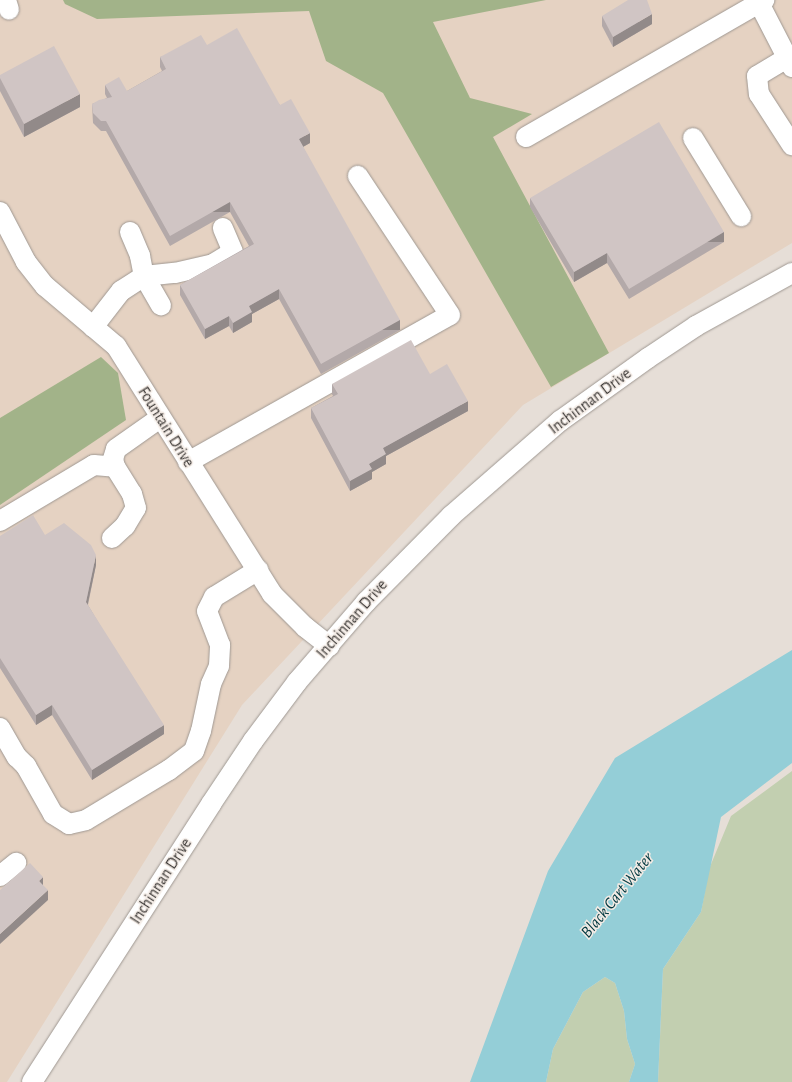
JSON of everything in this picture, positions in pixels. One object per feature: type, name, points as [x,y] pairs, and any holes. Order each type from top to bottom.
[{"type":"street","points":[[526,137],[761,1],[790,63],[757,76],[759,94],[792,145]]},
{"type":"street","points":[[693,138],[741,216]]},
{"type":"street","points":[[188,462],[450,315],[358,176]]},
{"type":"street","name":"Fountain Drive","points":[[0,212],[26,262],[45,286],[116,346],[272,594],[305,627],[329,646]]},
{"type":"street","points":[[93,326],[121,291],[144,276],[175,273],[213,264],[233,252],[223,228]]},
{"type":"street","points":[[130,232],[140,256],[144,276],[161,306]]},
{"type":"street","name":"Inchinnan Drive","points":[[32,1082],[249,747],[297,682],[366,602],[446,521],[509,464],[560,421],[648,358],[696,326],[792,273]]},
{"type":"street","points":[[112,538],[125,526],[136,508],[132,494],[115,467],[113,459],[116,449],[160,418]]},
{"type":"street","points":[[0,521],[94,465],[115,467]]},
{"type":"street","points":[[0,728],[17,757],[26,766],[53,814],[69,824],[86,820],[169,770],[194,751],[201,731],[211,684],[219,666],[220,645],[207,612],[214,597],[258,570]]},
{"type":"street","points":[[0,876],[16,863]]},
{"type":"shaded area","points":[[0,0],[792,0],[792,243],[523,405],[242,705],[7,1082],[0,1082]]},
{"type":"green space","points":[[63,0],[546,0],[433,22],[470,98],[532,114],[493,137],[609,353],[551,387],[383,93],[326,61],[309,11],[97,19],[65,4]]},
{"type":"green space","points":[[101,357],[118,373],[126,420],[0,505],[0,418]]},
{"type":"green space","points":[[792,771],[792,1082],[658,1082],[663,969],[701,912],[709,869],[731,816]]},
{"type":"green space","points":[[605,977],[615,983],[624,1011],[627,1039],[635,1064],[629,1082],[546,1082],[553,1049],[583,992]]},
{"type":"water","name":"Black Cart Water","points":[[792,650],[792,763],[721,817],[701,912],[663,969],[658,1082],[629,1082],[635,1064],[627,1039],[624,1011],[615,983],[605,977],[583,992],[553,1049],[546,1082],[470,1082],[548,871],[615,758]]},
{"type":"building","points":[[628,0],[647,0],[652,14],[613,37],[602,16]]},
{"type":"building","points":[[237,28],[280,105],[291,99],[310,133],[299,139],[400,320],[321,364],[279,289],[249,306],[252,312],[233,323],[229,316],[205,329],[180,285],[254,244],[230,202],[170,236],[106,121],[101,121],[93,113],[92,104],[99,100],[112,97],[105,85],[119,77],[127,91],[166,69],[160,57],[201,35],[207,45]]},
{"type":"building","points":[[54,46],[80,94],[24,124],[0,78],[0,75]]},
{"type":"building","points":[[659,122],[724,232],[629,289],[607,253],[574,272],[530,198]]},
{"type":"building","points":[[411,340],[430,374],[447,364],[468,401],[383,448],[386,454],[369,464],[372,469],[350,481],[311,408],[338,394],[332,384]]},
{"type":"building","points":[[33,515],[45,535],[64,523],[91,545],[96,555],[86,602],[164,725],[92,770],[52,705],[36,715],[0,658],[0,536]]},
{"type":"building","points":[[30,863],[43,877],[39,881],[48,890],[0,934],[0,890]]}]
